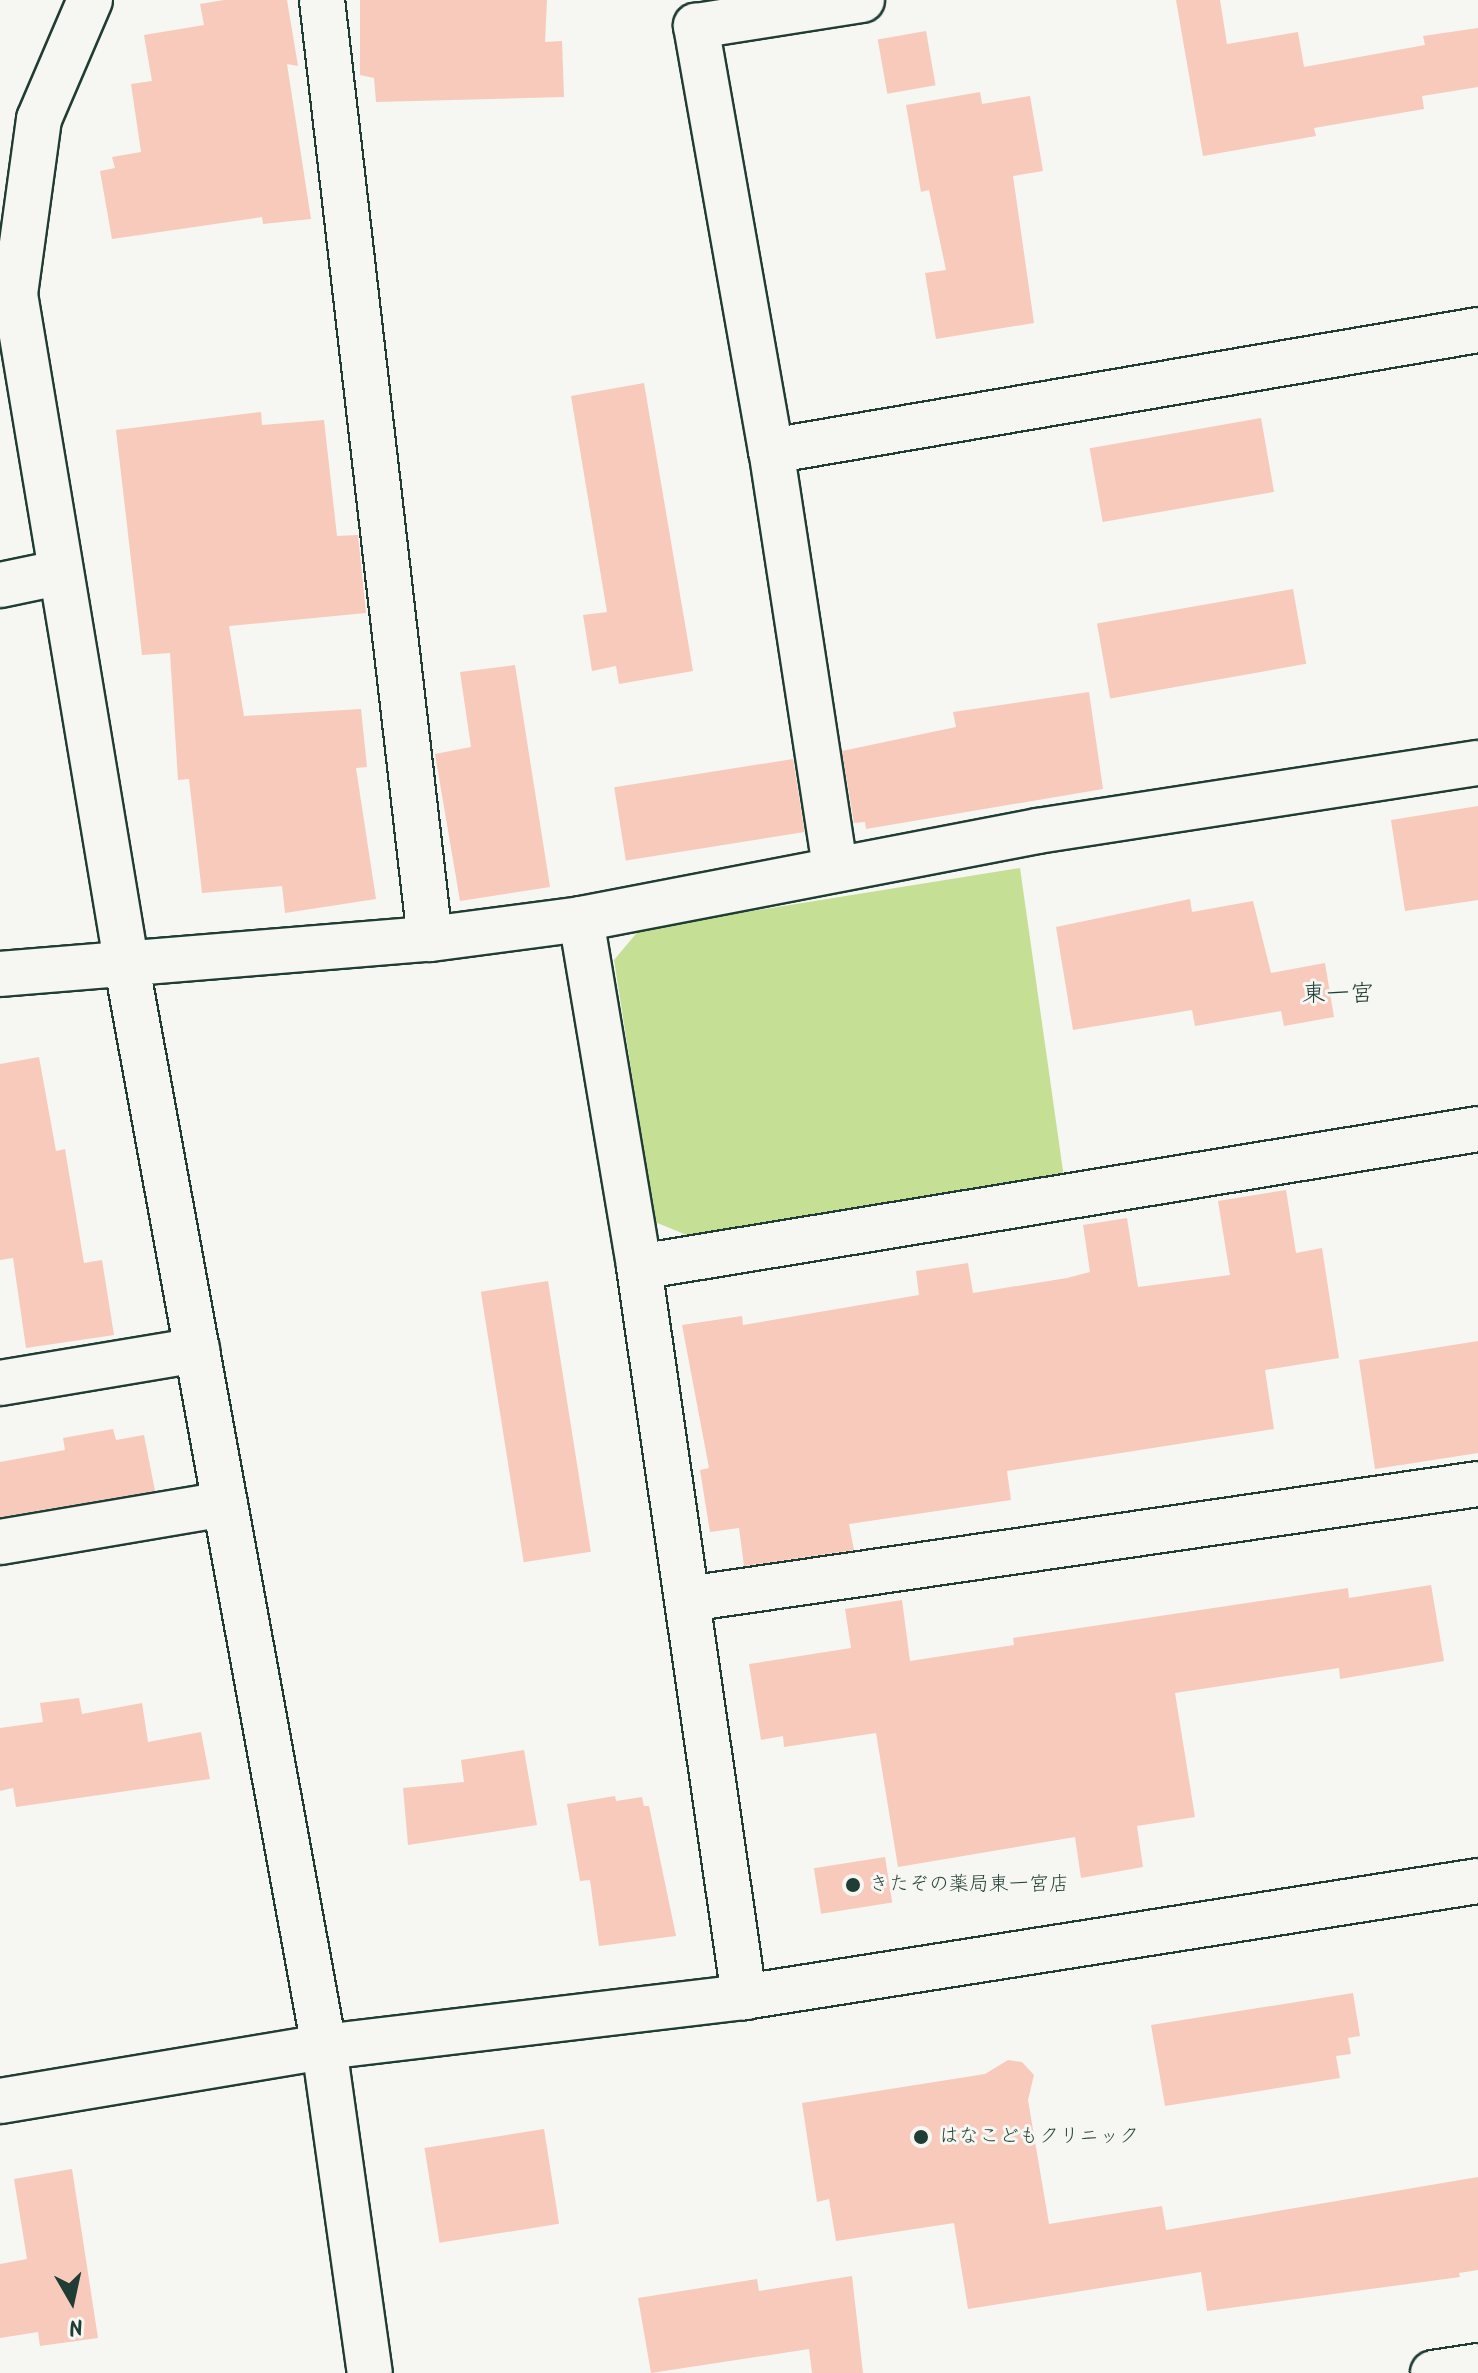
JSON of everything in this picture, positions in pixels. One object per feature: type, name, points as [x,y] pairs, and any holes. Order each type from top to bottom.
[{"type":"street","points":[[90,0],[39,119],[15,294],[58,573],[127,967],[324,2047],[370,2373]]},
{"type":"street","points":[[322,0],[430,939]]},
{"type":"street","points":[[835,867],[771,451],[693,13],[862,0]]},
{"type":"street","points":[[771,451],[1478,330]]},
{"type":"street","points":[[0,585],[58,573]]},
{"type":"street","points":[[0,974],[127,967],[430,939],[581,919],[835,867],[1478,763]]},
{"type":"street","points":[[581,919],[639,1267],[744,1997]]},
{"type":"street","points":[[639,1267],[1478,1129]]},
{"type":"street","points":[[0,1382],[197,1350]]},
{"type":"street","points":[[688,1599],[1478,1484]]},
{"type":"street","points":[[0,1542],[225,1504]]},
{"type":"street","points":[[0,2101],[324,2047],[744,1997],[1478,1881]]},
{"type":"street","points":[[1433,2373],[1478,2366]]},
{"type":"green space","points":[[1020,868],[1064,1178],[694,1238],[655,1222],[614,960],[640,929]]},
{"type":"building","points":[[224,0],[287,0],[298,66],[287,64],[311,219],[263,224],[262,217],[112,239],[100,171],[115,168],[112,157],[141,152],[131,84],[152,81],[144,35],[204,25],[200,4]]},
{"type":"building","points":[[360,0],[547,0],[545,42],[562,41],[564,97],[376,102],[374,78],[360,75]]},
{"type":"building","points":[[1176,0],[1220,0],[1227,44],[1298,32],[1304,67],[1425,45],[1423,36],[1478,28],[1478,87],[1422,96],[1424,109],[1314,128],[1316,136],[1203,156]]},
{"type":"building","points":[[926,31],[936,85],[887,94],[878,40]]},
{"type":"building","points":[[980,92],[982,104],[1030,96],[1043,171],[1013,176],[1034,323],[936,339],[925,273],[946,270],[929,190],[921,192],[906,105]]},
{"type":"building","points":[[644,383],[693,671],[619,684],[616,666],[592,671],[583,615],[607,612],[571,396]]},
{"type":"building","points":[[261,412],[262,425],[324,420],[337,536],[358,535],[366,613],[229,626],[244,716],[361,709],[367,767],[356,768],[376,899],[285,913],[282,886],[202,893],[189,779],[178,780],[170,653],[142,655],[116,430]]},
{"type":"building","points":[[1261,418],[1274,492],[1103,522],[1090,448]]},
{"type":"building","points":[[1293,589],[1306,664],[1110,698],[1097,624]]},
{"type":"building","points":[[515,665],[550,887],[460,901],[435,754],[471,747],[460,672]]},
{"type":"building","points":[[1089,692],[1103,789],[866,829],[865,822],[854,823],[842,751],[956,727],[953,712]]},
{"type":"building","points":[[793,759],[805,832],[626,860],[614,787]]},
{"type":"building","points":[[1478,806],[1478,900],[1405,911],[1391,820]]},
{"type":"building","points":[[1190,899],[1192,912],[1253,901],[1271,973],[1325,963],[1334,1017],[1284,1026],[1281,1011],[1195,1026],[1192,1010],[1073,1030],[1056,927]]},
{"type":"building","points":[[39,1057],[56,1151],[65,1149],[84,1263],[102,1260],[114,1335],[26,1348],[13,1258],[0,1260],[0,1064]]},
{"type":"building","points":[[1286,1190],[1296,1253],[1322,1248],[1339,1358],[1265,1370],[1274,1429],[1007,1471],[1011,1500],[849,1524],[854,1550],[744,1566],[739,1528],[710,1532],[700,1470],[709,1468],[682,1325],[742,1316],[743,1325],[919,1295],[916,1271],[968,1263],[973,1293],[1067,1278],[1090,1272],[1083,1225],[1127,1218],[1138,1287],[1230,1275],[1218,1201]]},
{"type":"building","points":[[548,1281],[591,1552],[524,1562],[481,1292]]},
{"type":"building","points":[[1478,1341],[1478,1453],[1375,1469],[1359,1360]]},
{"type":"building","points":[[113,1429],[116,1440],[144,1435],[155,1491],[0,1517],[0,1462],[65,1450],[63,1438]]},
{"type":"building","points":[[1431,1585],[1444,1661],[1340,1679],[1339,1668],[1175,1693],[1195,1817],[1137,1826],[1143,1867],[1081,1878],[1075,1837],[898,1867],[876,1733],[784,1747],[783,1736],[761,1740],[749,1664],[851,1648],[845,1609],[902,1600],[910,1661],[1014,1645],[1013,1638],[1348,1588],[1349,1598]]},
{"type":"building","points":[[79,1698],[82,1714],[142,1703],[148,1742],[201,1732],[210,1779],[16,1807],[13,1788],[0,1791],[0,1728],[43,1722],[40,1703]]},
{"type":"building","points":[[524,1750],[537,1825],[408,1845],[403,1788],[464,1782],[461,1760]]},
{"type":"building","points":[[615,1796],[616,1801],[642,1797],[644,1806],[649,1806],[676,1936],[599,1946],[590,1880],[580,1881],[567,1804]]},
{"type":"building","name":"きたぞの薬局東一宮店","points":[[885,1857],[892,1902],[821,1914],[814,1868]]},
{"type":"building","points":[[1353,1993],[1360,2036],[1348,2038],[1351,2054],[1336,2056],[1340,2078],[1165,2106],[1151,2025]]},
{"type":"building","points":[[1008,2060],[1022,2062],[1034,2075],[1028,2100],[1049,2224],[1162,2206],[1166,2230],[1478,2177],[1478,2270],[1459,2273],[1460,2277],[1207,2311],[1201,2272],[968,2309],[954,2223],[836,2241],[829,2199],[817,2202],[802,2103],[985,2074]]},
{"type":"building","points":[[544,2129],[559,2224],[440,2243],[424,2148]]},
{"type":"building","points":[[72,2169],[98,2338],[40,2346],[38,2332],[0,2338],[0,2264],[27,2259],[14,2179]]},
{"type":"building","points":[[852,2276],[863,2373],[812,2373],[809,2349],[651,2373],[638,2298],[757,2279],[759,2291]]},
{"type":"place","name":"きたぞの薬局東一宮店","points":[[853,1885]]},
{"type":"place","name":"はなこどもクリニック","points":[[921,2137]]},
{"type":"district","name":"東一宮","points":[[1338,995]]}]
